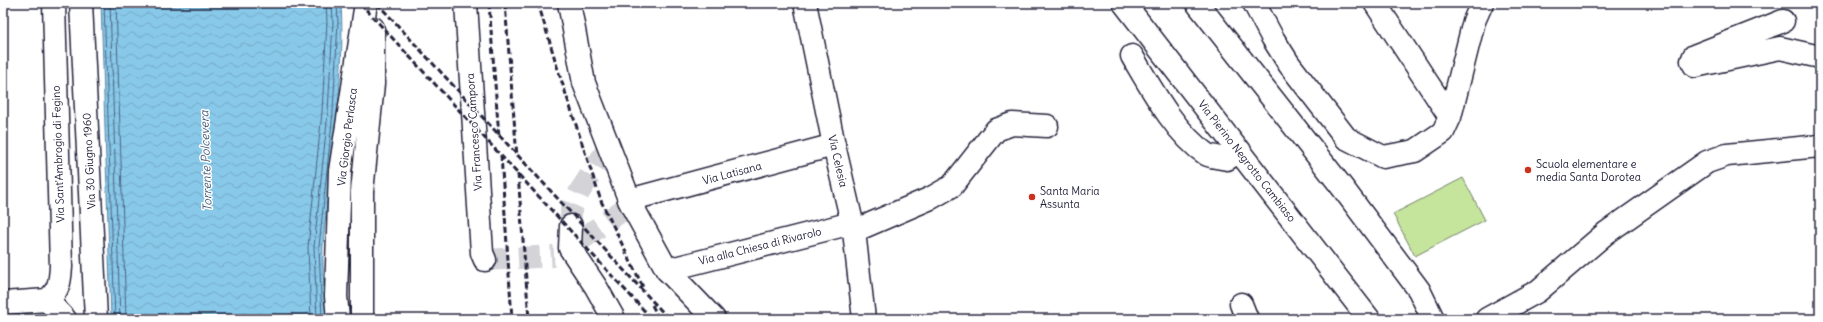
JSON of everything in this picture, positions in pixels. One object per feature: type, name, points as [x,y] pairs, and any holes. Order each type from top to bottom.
[{"type":"main road","name":"Via Sant'Ambrogio di Fegino","points":[[47,300],[54,295],[59,287],[61,267],[54,3]]},
{"type":"main road","name":"Via 30 Giugno 1960","points":[[81,3],[96,319]]},
{"type":"main road","name":"Via Giorgio Perlasca","points":[[338,319],[336,296],[340,171],[366,3]]},
{"type":"main road","points":[[362,319],[362,192],[373,84],[371,3]]},
{"type":"main road","name":"Via Francesco Campora","points":[[466,3],[482,253],[485,260]]},
{"type":"main road","points":[[569,3],[584,83],[629,200],[667,270],[714,319]]},
{"type":"main road","name":"Via Celesia","points":[[805,3],[834,145],[853,227],[864,319]]},
{"type":"main road","name":"Via Pierino Negrotto Cambiaso","points":[[1124,3],[1369,319]]},
{"type":"main road","points":[[1197,3],[1337,181],[1410,278],[1433,319]]},
{"type":"main road","points":[[1254,3],[1272,37],[1289,64],[1346,138],[1383,157],[1415,151],[1443,132],[1450,117],[1474,21],[1482,3]]},
{"type":"main road","points":[[1375,3],[1450,117]]},
{"type":"main road","points":[[1783,21],[1694,56],[1692,61],[1695,66],[1780,48],[1820,57]]},
{"type":"main road","points":[[1132,56],[1151,89],[1185,135],[1207,154],[1227,159],[1240,151]]},
{"type":"main road","name":"Via alla Chiesa di Rivarolo","points":[[667,270],[789,239],[853,227],[931,198],[952,186],[996,130],[1012,124],[1047,126]]},
{"type":"main road","name":"Via Latisana","points":[[629,200],[834,145]]},
{"type":"main road","points":[[1487,319],[1538,291],[1606,233],[1707,162],[1727,155],[1820,146]]},
{"type":"main road","points":[[569,242],[614,319]]},
{"type":"main road","points":[[3,303],[47,300],[65,319]]},
{"type":"green space","points":[[1463,178],[1485,220],[1415,256],[1393,214]]},
{"type":"water","name":"Torrente Polcevera","points":[[101,3],[341,3],[342,33],[339,94],[323,246],[326,319],[111,319]]},
{"type":"tunnel","points":[[571,226],[571,210],[580,191],[608,148]]},
{"type":"tunnel","points":[[581,240],[631,204]]},
{"type":"tunnel","points":[[485,260],[554,256]]},
{"type":"railway","points":[[360,3],[652,319]]},
{"type":"railway","points":[[377,3],[669,319]]},
{"type":"railway","points":[[489,3],[499,137]]},
{"type":"railway","points":[[505,3],[517,157]]},
{"type":"railway","points":[[538,3],[559,73],[601,201],[643,287]]},
{"type":"railway","points":[[501,155],[512,319]]},
{"type":"railway","points":[[518,174],[529,319]]},
{"type":"railway","points":[[652,305],[659,319]]},
{"type":"place","name":"Scuola elementare e media Santa Dorotea","points":[[1528,170]]},
{"type":"place","name":"Santa Maria Assunta","points":[[1032,197]]}]
